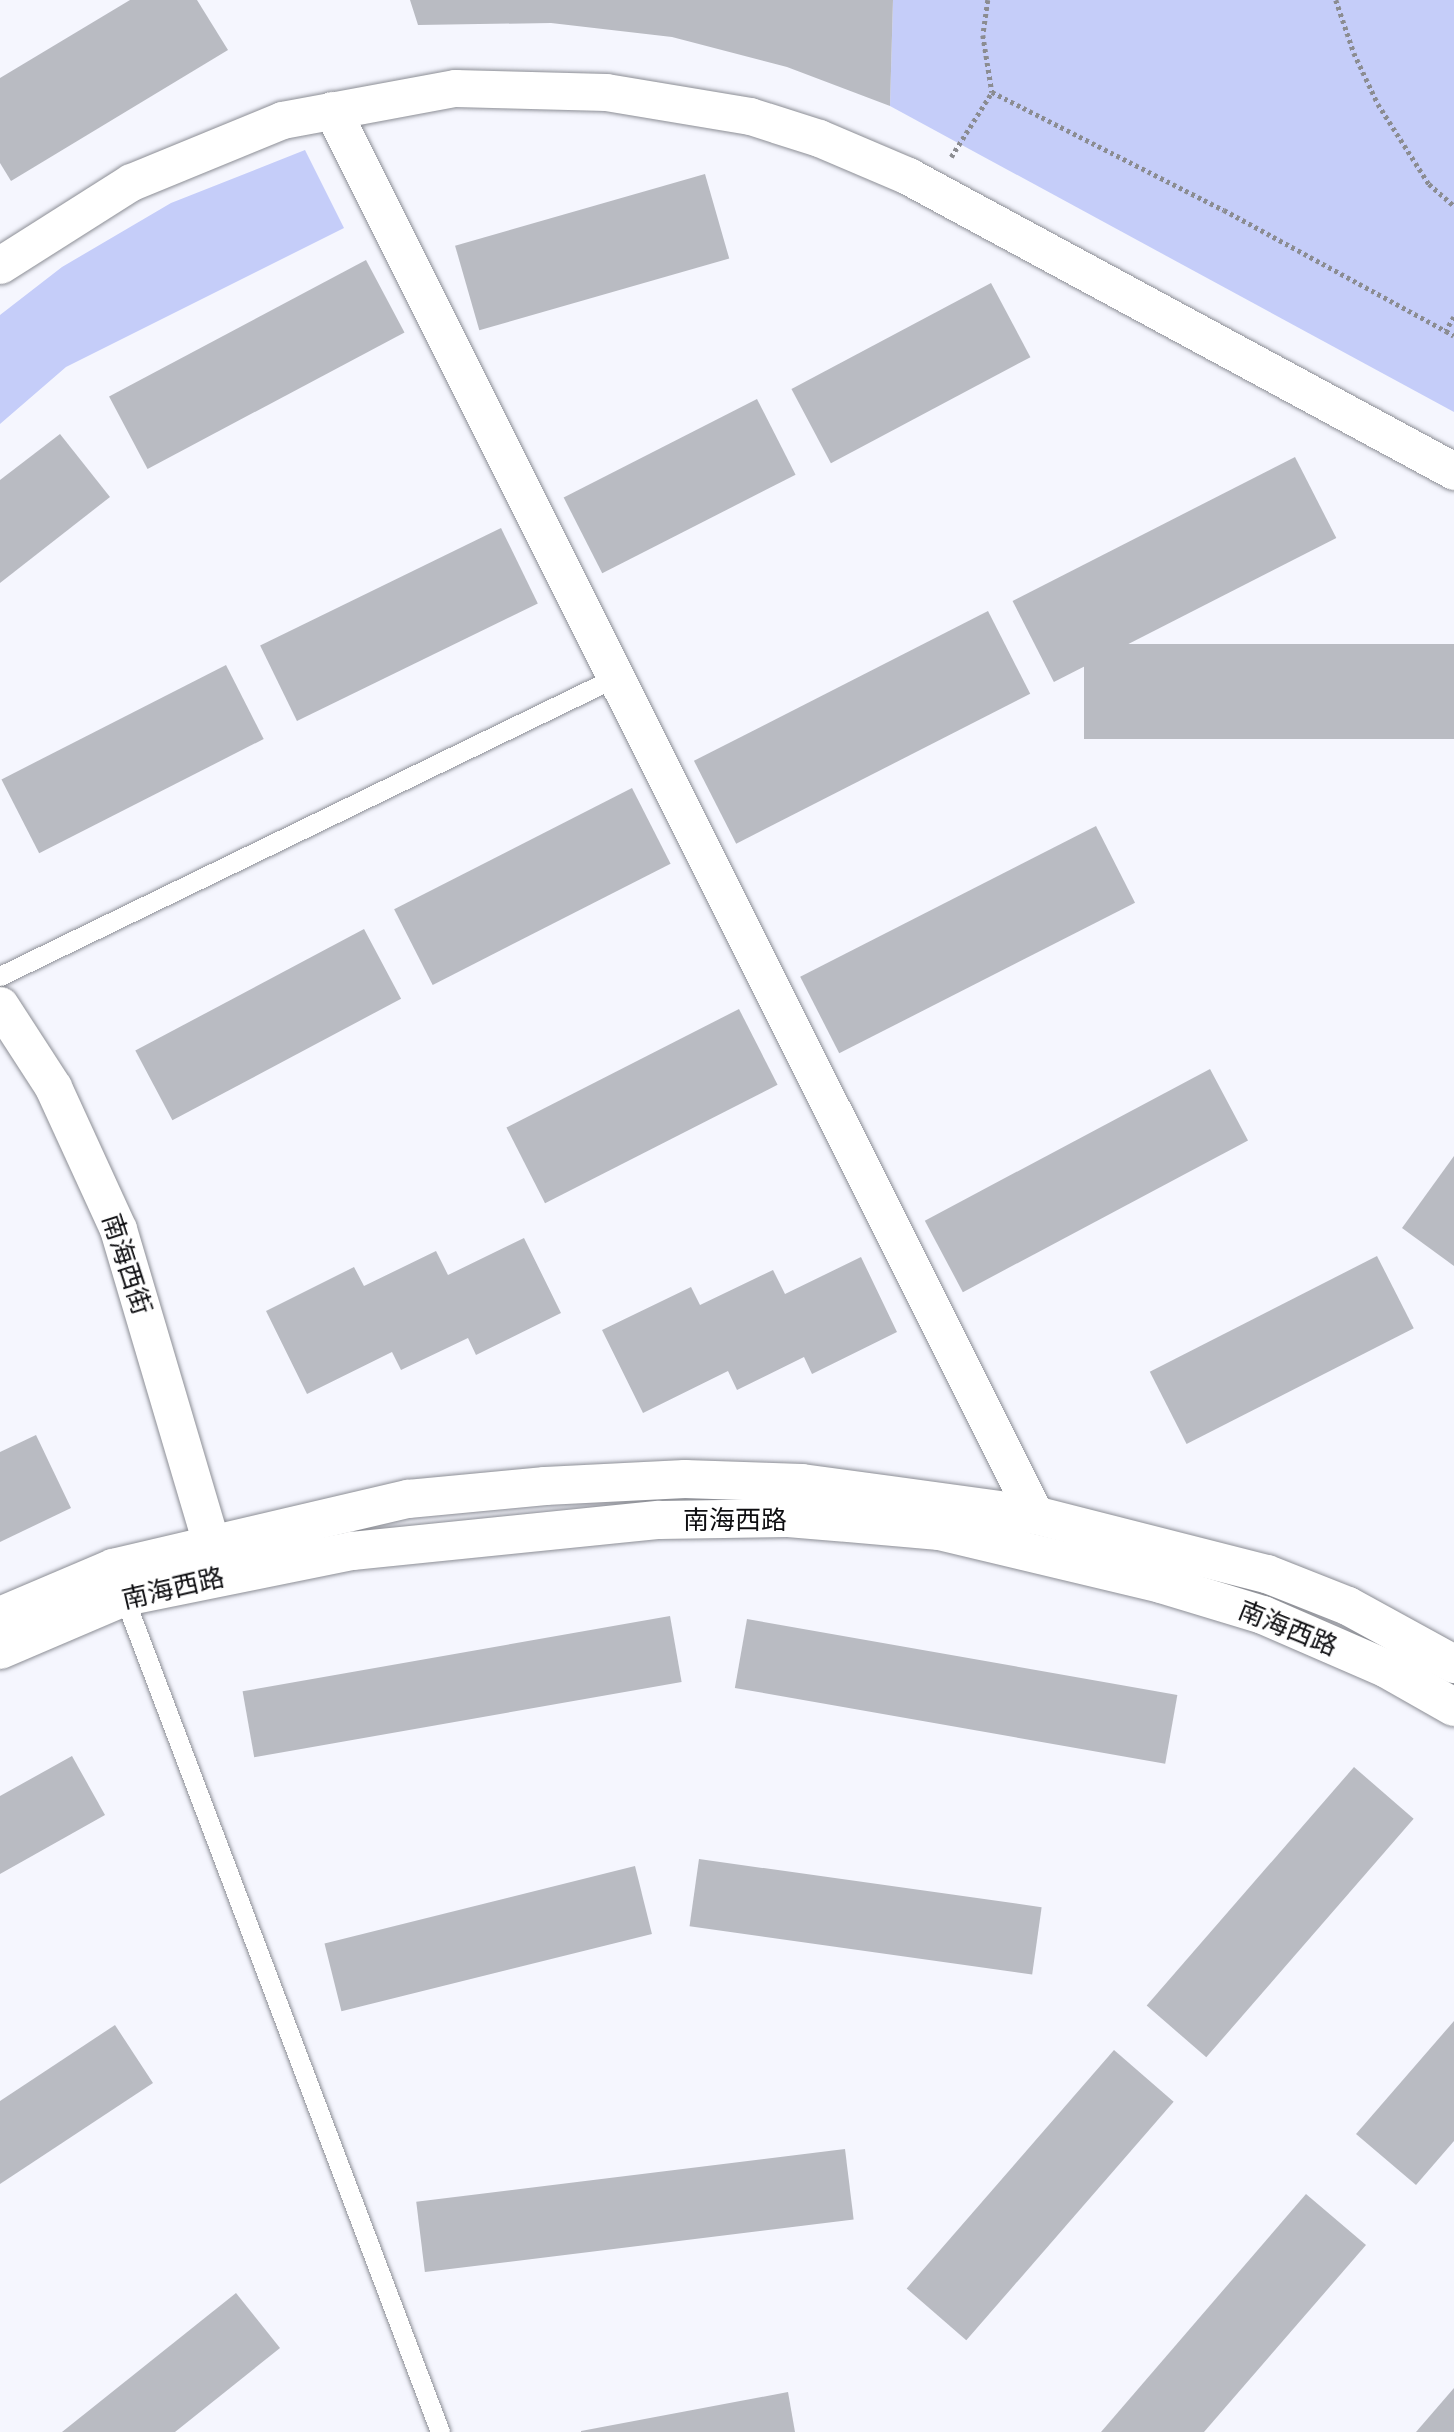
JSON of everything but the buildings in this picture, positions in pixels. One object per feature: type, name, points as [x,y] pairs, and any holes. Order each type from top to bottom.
[{"type":"street","points":[[0,265],[131,182],[282,120],[455,88],[606,92],[750,116],[819,138],[931,189],[1454,471]]},
{"type":"street","points":[[332,110],[1035,1515]]},
{"type":"street","name":"南海西街","points":[[0,1005],[53,1087],[118,1229],[211,1542]]},
{"type":"street","name":"南海西路","points":[[0,1650],[118,1583],[211,1542],[408,1499],[545,1486],[685,1479],[802,1483],[1035,1515],[1267,1574],[1348,1606],[1454,1664]]},
{"type":"street","name":"南海西路","points":[[0,1616],[118,1583],[471,1536],[659,1520],[788,1518],[940,1531],[1161,1584],[1263,1615],[1387,1669],[1454,1707]]},
{"type":"lane","points":[[0,976],[616,677]]},
{"type":"lane","points":[[118,1583],[440,2432]]},
{"type":"path","points":[[931,189],[992,92],[983,35],[988,0]]},
{"type":"path","points":[[1336,0],[1354,53],[1378,104],[1429,184],[1454,206]]},
{"type":"path","points":[[992,92],[1454,336]]},
{"type":"path","points":[[1446,331],[1454,317]]},
{"type":"shaded area","points":[[893,0],[1454,0],[1454,412],[890,106]]},
{"type":"shaded area","points":[[305,150],[344,228],[66,367],[0,424],[0,315],[62,267],[171,203]]}]
